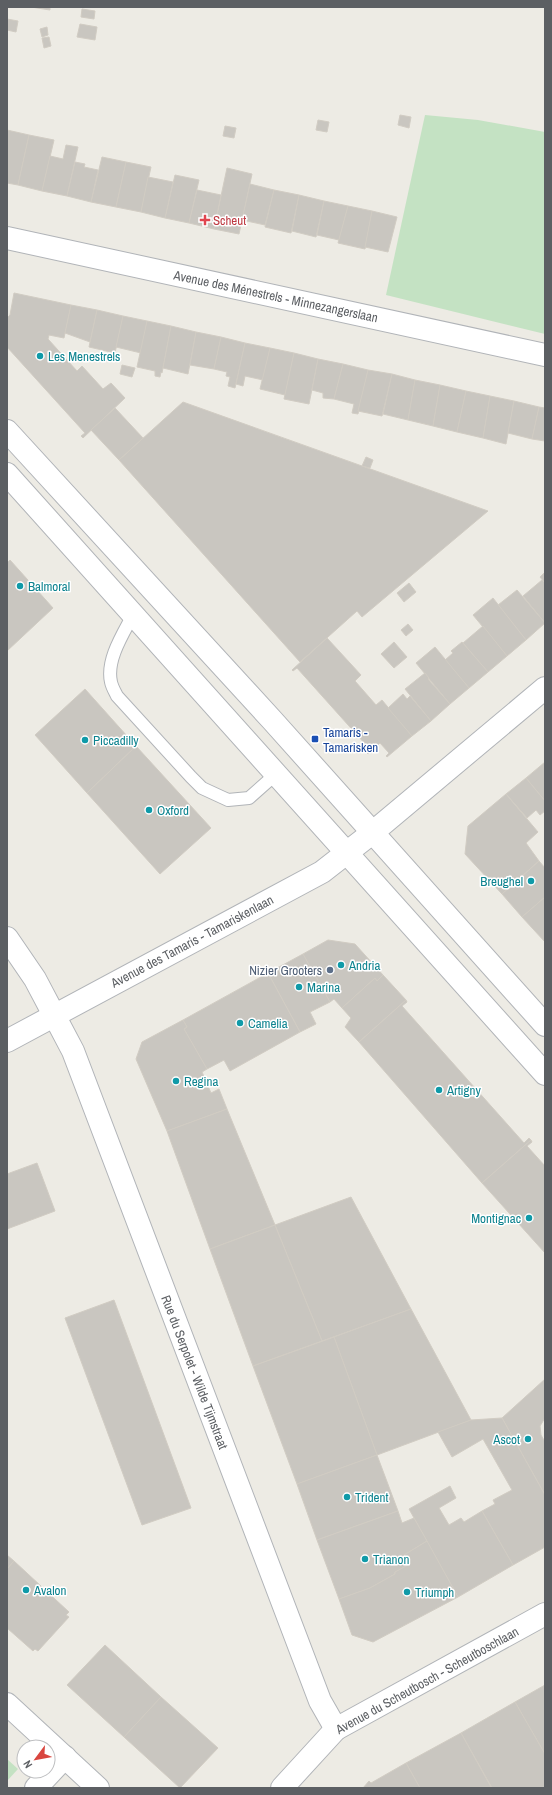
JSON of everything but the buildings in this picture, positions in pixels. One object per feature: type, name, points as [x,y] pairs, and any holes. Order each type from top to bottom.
[{"type":"street","name":"Avenue des Ménestrels - Minnezangerslaan","points":[[7,238],[545,355]]},
{"type":"street","points":[[7,431],[272,720],[545,1025]]},
{"type":"street","points":[[7,474],[545,1074]]},
{"type":"street","name":"Avenue des Tamaris - Tamariskenlaan","points":[[7,1041],[322,872],[372,833],[545,688]]},
{"type":"street","name":"Rue du Serpolet - Wilde Tijmstraat","points":[[7,938],[35,979],[73,1051],[320,1701],[336,1729]]},
{"type":"street","name":"Avenue du Scheutbosch - Scheutboschlaan","points":[[282,1788],[336,1729],[545,1614]]},
{"type":"street","points":[[7,1704],[98,1788]]},
{"type":"street","points":[[36,1788],[65,1757]]},
{"type":"lane","points":[[133,615],[116,648],[111,665],[111,682],[117,696],[191,777],[202,788],[214,795],[228,800],[249,798],[276,774]]},
{"type":"green space","points":[[425,115],[478,120],[545,132],[545,334],[386,295]]},
{"type":"green space","points":[[7,1759],[16,1767],[16,1771],[7,1781]]},
{"type":"place","name":"Scheut","points":[[205,220]]},
{"type":"place","name":"Les Menestrels","points":[[40,356]]},
{"type":"place","name":"Balmoral","points":[[20,586]]},
{"type":"place","name":"Tamaris - Tamarisken","points":[[315,739]]},
{"type":"place","name":"Piccadilly","points":[[85,740]]},
{"type":"place","name":"Oxford","points":[[149,810]]},
{"type":"place","name":"Breughel","points":[[531,881]]},
{"type":"place","name":"Andria","points":[[341,965]]},
{"type":"place","name":"Nizier Grooters","points":[[330,970]]},
{"type":"place","name":"Marina","points":[[299,987]]},
{"type":"place","name":"Camelia","points":[[240,1023]]},
{"type":"place","name":"Regina","points":[[176,1081]]},
{"type":"place","name":"Artigny","points":[[439,1090]]},
{"type":"place","name":"Montignac","points":[[529,1218]]},
{"type":"place","name":"Ascot","points":[[528,1439]]},
{"type":"place","name":"Trident","points":[[347,1497]]},
{"type":"place","name":"Trianon","points":[[365,1559]]},
{"type":"place","name":"Avalon","points":[[26,1590]]},
{"type":"place","name":"Triumph","points":[[407,1592]]}]
